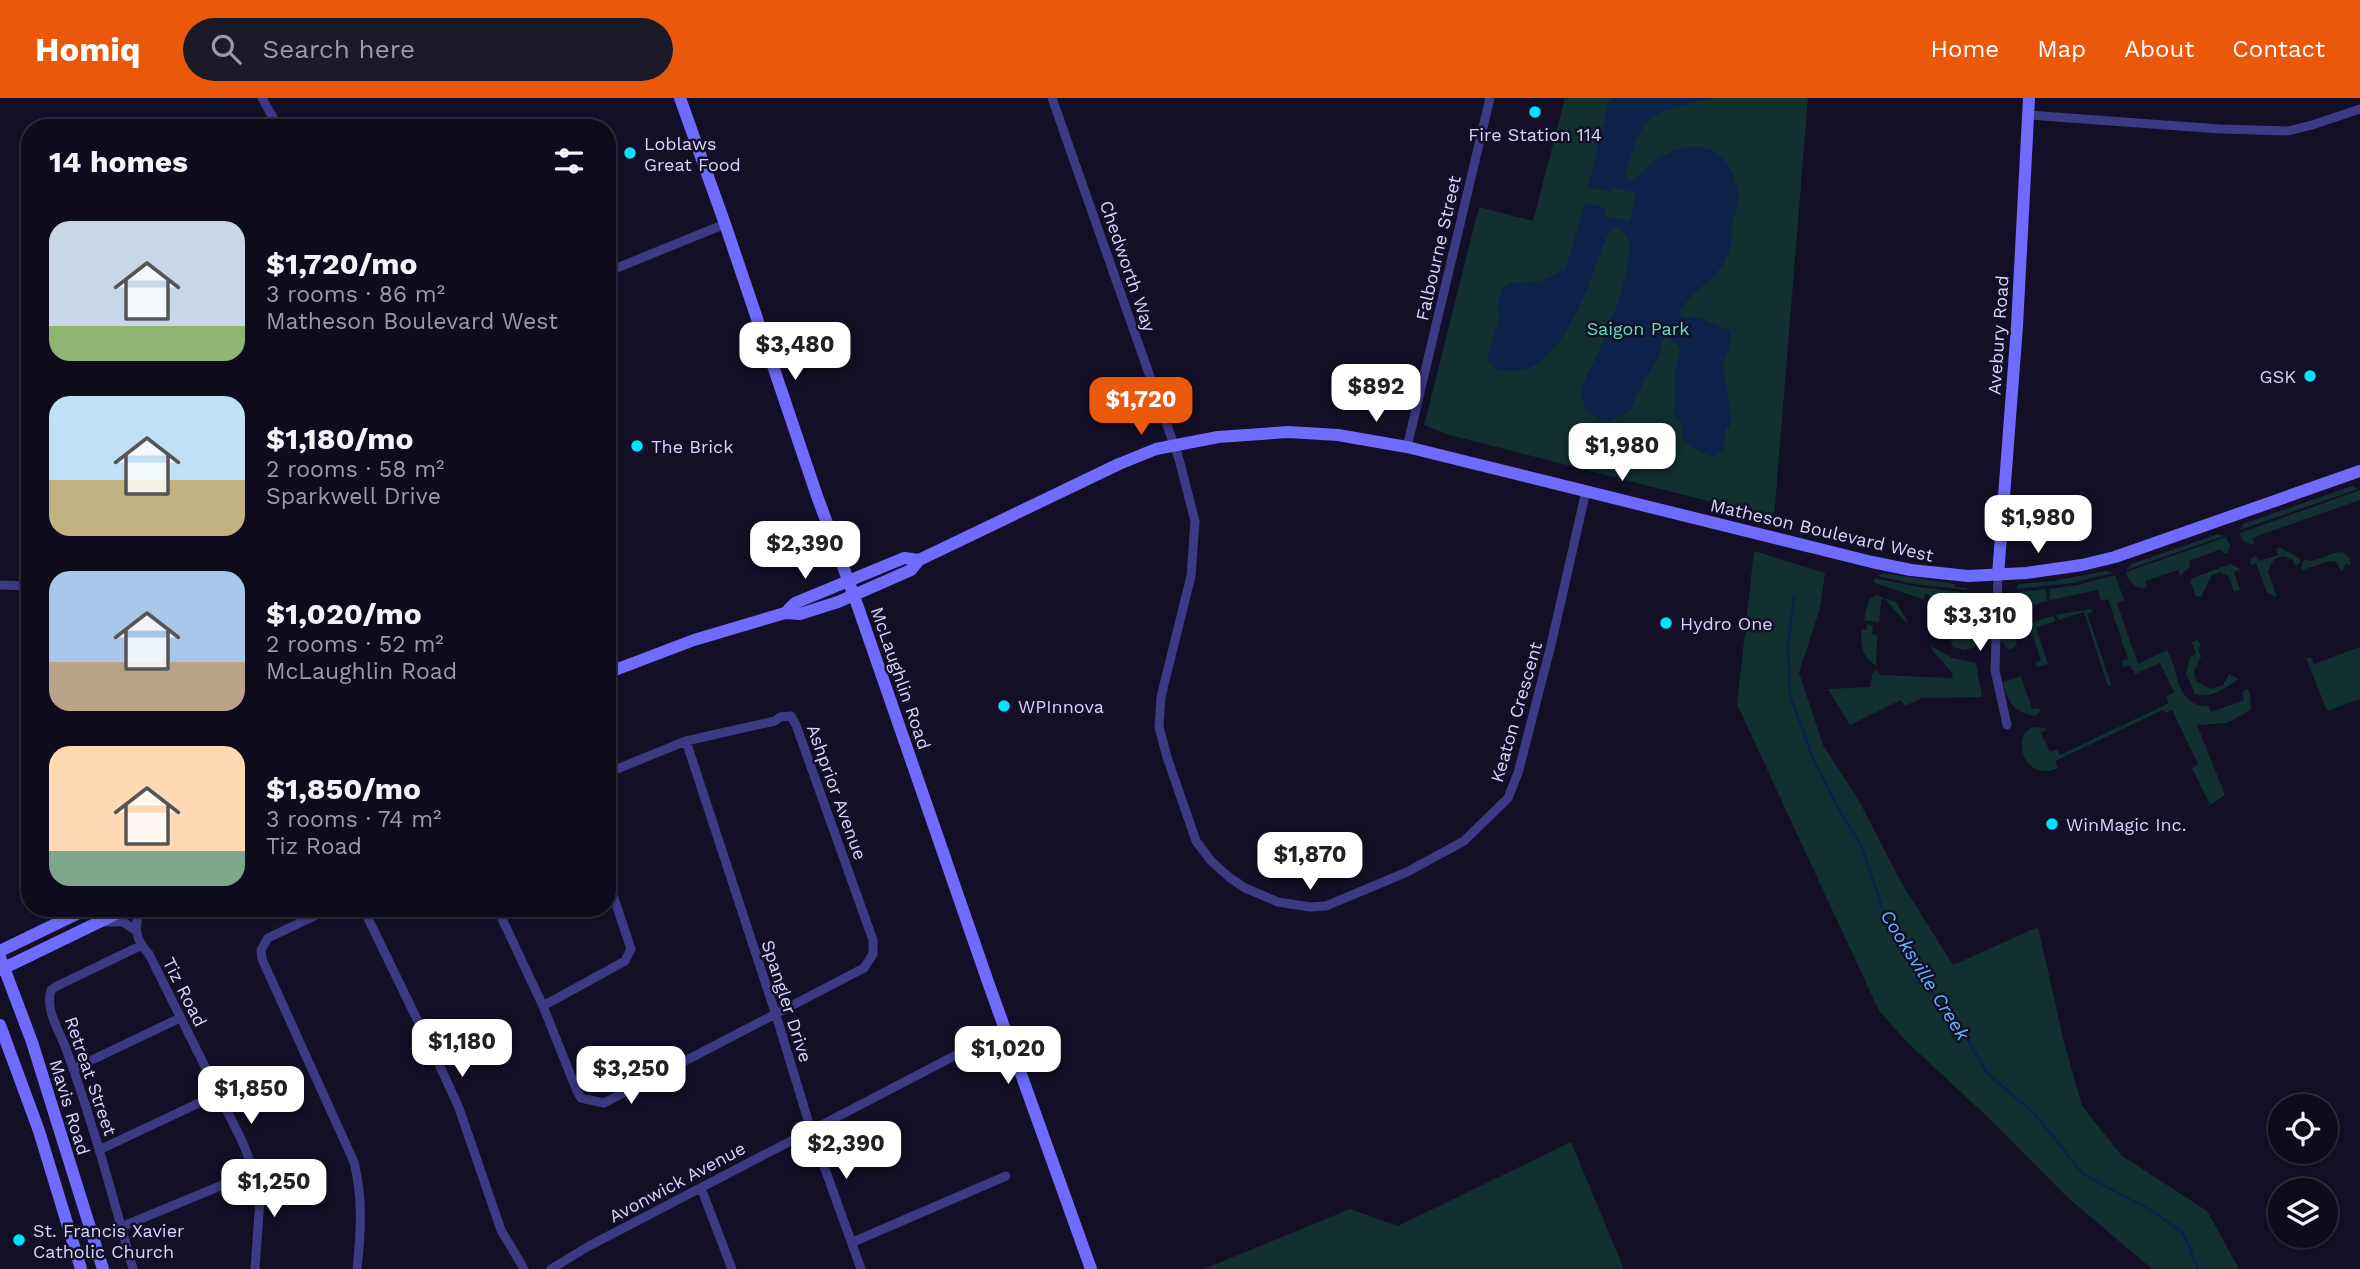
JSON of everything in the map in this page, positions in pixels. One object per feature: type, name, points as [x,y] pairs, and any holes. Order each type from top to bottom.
[{"type":"street","points":[[262,98],[274,119]]},
{"type":"street","name":"McLaughlin Road","points":[[680,98],[807,469],[1091,1269]]},
{"type":"street","name":"Chedworth Way","points":[[1052,98],[1174,444]]},
{"type":"street","name":"Falbourne Street","points":[[1407,447],[1490,98]]},
{"type":"street","name":"Avebury Road","points":[[1998,575],[2017,326],[2029,98]]},
{"type":"street","points":[[2028,116],[2232,130],[2288,131],[2360,109]]},
{"type":"street","points":[[616,268],[725,224]]},
{"type":"street","name":"Matheson Boulevard West","points":[[616,670],[694,640],[785,614],[800,614],[853,596],[911,570],[919,560],[1119,464],[1174,444],[1241,434],[1288,432],[1338,435],[1407,447],[1766,537],[1910,570],[1968,576],[2054,570],[2115,557],[2360,471]]},
{"type":"street","name":"Keaton Crescent","points":[[1174,444],[1195,521],[1191,576],[1161,697],[1161,737],[1196,841],[1211,861],[1245,888],[1278,902],[1310,907],[1326,906],[1340,901],[1407,872],[1464,841],[1508,798],[1518,773],[1551,645],[1586,491]]},
{"type":"street","name":"Matheson Boulevard West","points":[[785,614],[795,603],[904,558],[919,560]]},
{"type":"street","points":[[1998,575],[1995,670],[2007,725]]},
{"type":"street","points":[[0,585],[21,586]]},
{"type":"street","name":"Ashprior Avenue","points":[[616,769],[686,741],[775,721],[786,715],[791,716],[873,940],[873,954],[864,968],[776,1015]]},
{"type":"street","name":"Spangler Drive","points":[[686,741],[811,1130],[861,1269]]},
{"type":"street","points":[[543,1006],[625,961],[631,948],[616,904]]},
{"type":"street","points":[[0,951],[70,917]]},
{"type":"street","points":[[2,965],[111,917]]},
{"type":"street","points":[[101,922],[123,922],[135,930],[138,917]]},
{"type":"street","points":[[312,917],[268,938],[261,950],[262,960],[354,1162],[359,1184],[361,1225],[357,1269]]},
{"type":"street","points":[[367,917],[459,1108],[501,1230],[524,1269]]},
{"type":"street","points":[[501,917],[543,1006],[581,1097],[604,1103],[776,1015]]},
{"type":"street","name":"Tiz Road","points":[[135,930],[140,946],[149,954],[243,1143],[254,1172],[260,1199],[254,1269]]},
{"type":"street","name":"Retreat Street","points":[[132,1269],[99,1150],[49,1005],[51,990],[140,946]]},
{"type":"street","name":"Mavis Road","points":[[2,965],[32,1042],[103,1269]]},
{"type":"street","points":[[73,1069],[180,1018]]},
{"type":"street","name":"Mavis Road","points":[[0,1025],[39,1131],[81,1269]]},
{"type":"street","name":"Avonwick Avenue","points":[[551,1269],[589,1246],[1006,1029]]},
{"type":"street","points":[[99,1150],[218,1094]]},
{"type":"street","points":[[121,1227],[254,1172]]},
{"type":"street","points":[[853,1242],[1006,1176]]},
{"type":"street","points":[[701,1188],[732,1269]]},
{"type":"green space","name":"Saigon Park","points":[[1565,98],[1808,98],[1774,518],[1446,434],[1424,425],[1479,207],[1533,221]]},
{"type":"green space","points":[[2352,486],[2358,489],[2240,530],[2243,524]]},
{"type":"green space","points":[[2360,490],[2360,500],[2252,538],[2254,544],[2244,542],[2241,536],[2240,533]]},
{"type":"green space","points":[[2218,534],[2224,536],[2126,570],[2131,564]]},
{"type":"green space","points":[[2226,537],[2230,546],[2227,553],[2223,553],[2221,549],[2189,561],[2190,567],[2180,576],[2178,570],[2145,581],[2147,587],[2139,588],[2133,585],[2127,576],[2126,572]]},
{"type":"green space","points":[[2281,548],[2300,558],[2300,564],[2295,565],[2292,559],[2283,556],[2274,559],[2268,571],[2277,597],[2267,593],[2256,563],[2251,565],[2251,558],[2256,556],[2259,561],[2278,555],[2276,549]]},
{"type":"green space","points":[[1754,551],[1825,573],[1820,608],[1799,673],[1823,745],[1858,799],[1901,882],[1953,965],[2038,927],[2065,1046],[2082,1106],[2121,1155],[2207,1211],[2239,1269],[2152,1269],[2067,1197],[1994,1123],[1907,1042],[1879,1011],[1737,704]]},
{"type":"green space","points":[[2338,552],[2346,554],[2351,563],[2351,566],[2346,563],[2342,572],[2336,562],[2330,561],[2302,570],[2304,560],[2312,561]]},
{"type":"green space","points":[[2230,564],[2239,568],[2234,572],[2240,590],[2234,591],[2228,576],[2220,572],[2212,575],[2201,597],[2196,596],[2190,581],[2193,578]]},
{"type":"green space","points":[[2106,571],[2113,573],[2072,583],[2017,589],[2020,584]]},
{"type":"green space","points":[[1883,573],[1955,584],[1955,587],[1967,590],[1914,584],[1877,576]]},
{"type":"green space","points":[[2115,575],[2124,600],[2117,603],[2138,664],[2167,650],[2184,695],[2198,705],[2209,706],[2211,712],[2244,700],[2242,693],[2247,688],[2250,693],[2251,710],[2227,723],[2197,725],[2225,795],[2210,805],[2192,768],[2198,764],[2172,710],[2166,713],[2163,710],[2055,761],[2058,768],[2044,771],[2034,768],[2026,760],[2022,740],[2026,732],[2034,727],[2047,729],[2041,733],[2050,752],[2057,749],[2060,755],[2169,703],[2166,697],[2174,692],[2160,663],[2135,674],[2130,665],[2123,667],[2122,661],[2128,659],[2108,599],[2101,601],[2098,590],[2050,600],[2049,589],[2078,585]]},
{"type":"green space","points":[[1874,578],[1976,594],[1975,647],[1965,650],[1953,647],[1950,638],[1957,637],[1954,622],[1939,601],[1926,594],[1923,599],[1877,584]]},
{"type":"green space","points":[[2046,589],[2047,601],[2017,610],[2018,616],[2012,625],[2017,642],[2014,648],[2008,649],[1999,639],[2005,594]]},
{"type":"green space","points":[[1876,595],[1896,602],[1908,622],[1904,621],[1884,598],[1881,600],[1879,622],[1864,620],[1869,600]]},
{"type":"green space","points":[[2091,609],[2093,611],[2087,614],[2111,684],[2108,687],[2084,612],[2059,620],[2055,615]]},
{"type":"green space","points":[[2053,616],[2056,621],[2036,628],[2048,664],[2037,667],[2035,663],[2041,660],[2031,631],[2025,632],[2027,624]]},
{"type":"green space","points":[[1867,624],[1873,626],[1872,634],[1877,635],[1876,666],[1868,659],[1862,646],[1862,629],[1866,630]]},
{"type":"green space","points":[[2197,640],[2201,645],[2198,650],[2201,657],[2194,671],[2196,681],[2211,689],[2223,685],[2229,674],[2239,679],[2212,694],[2195,694],[2186,673],[2190,657],[2196,654],[2192,642]]},
{"type":"green space","points":[[1931,646],[1952,658],[1976,663],[1982,697],[1922,698],[1905,706],[1901,700],[1850,725],[1828,689],[1870,687],[1873,672],[1876,670],[1881,675],[1952,678],[1953,674]]},
{"type":"green space","points":[[2360,647],[2360,699],[2327,711],[2306,658],[2311,657],[2314,664]]},
{"type":"green space","points":[[2021,676],[2032,709],[2039,708],[2040,712],[2035,716],[2017,709],[2006,695],[2003,682]]},
{"type":"green space","points":[[1571,1142],[1624,1269],[1204,1269],[1350,1209],[1398,1226]]},
{"type":"water","points":[[1613,98],[1712,98],[1667,110],[1651,118],[1636,141],[1625,174],[1629,180],[1666,154],[1684,148],[1699,147],[1716,153],[1723,159],[1736,183],[1738,201],[1729,253],[1717,272],[1678,314],[1699,318],[1731,331],[1729,348],[1723,363],[1731,422],[1729,428],[1725,428],[1723,451],[1712,457],[1685,441],[1683,424],[1673,414],[1675,373],[1680,351],[1671,340],[1663,337],[1658,357],[1630,411],[1608,422],[1591,414],[1585,407],[1582,392],[1584,381],[1614,314],[1628,261],[1627,237],[1615,227],[1605,240],[1586,292],[1572,320],[1546,357],[1535,365],[1514,371],[1495,367],[1487,359],[1499,317],[1497,304],[1502,289],[1510,283],[1541,281],[1566,269],[1585,203],[1606,208],[1604,216],[1630,221],[1636,193],[1612,187],[1610,192],[1588,187],[1608,105]]},
{"type":"waterway","name":"Cooksville Creek","points":[[1794,596],[1788,646],[1790,695],[1814,761],[1861,845],[1886,919],[1929,988],[1965,1035],[1987,1073],[2035,1114],[2083,1174],[2154,1212],[2183,1233],[2198,1269]]},
{"type":"place","name":"Fire Station 114","points":[[1535,112]]},
{"type":"place","name":"Loblaws Great Food","points":[[630,153]]},
{"type":"place","name":"GSK","points":[[2310,376]]},
{"type":"place","name":"The Brick","points":[[637,446]]},
{"type":"place","name":"Hydro One","points":[[1666,623]]},
{"type":"place","name":"WPInnova","points":[[1004,706]]},
{"type":"place","name":"WinMagic Inc.","points":[[2052,824]]},
{"type":"place","name":"St. Francis Xavier Catholic Church","points":[[19,1240]]}]
